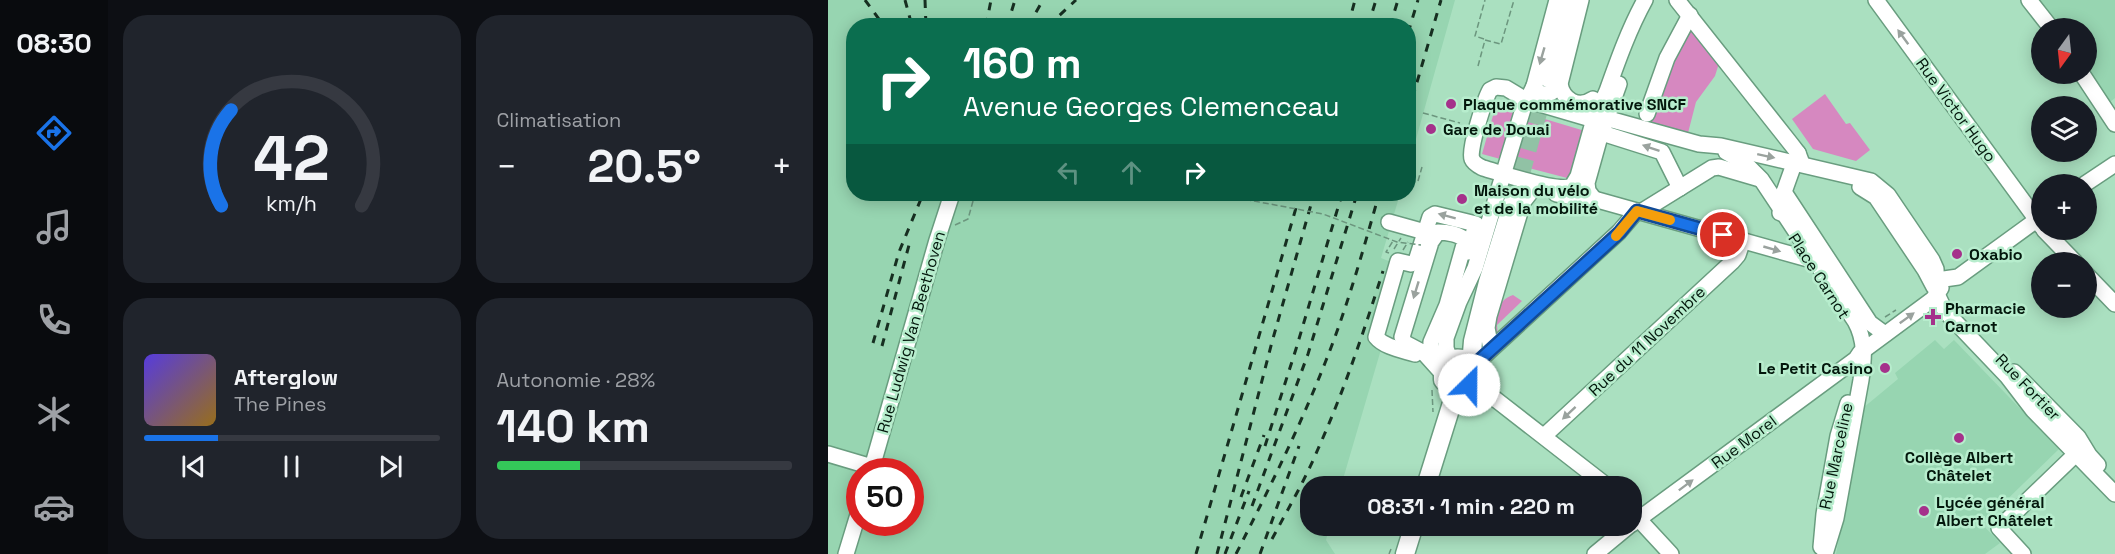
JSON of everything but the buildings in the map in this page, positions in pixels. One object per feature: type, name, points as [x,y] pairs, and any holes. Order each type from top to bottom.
[{"type":"main road","points":[[1540,89],[1570,0]]},
{"type":"main road","points":[[1419,476],[1454,370],[1473,341],[1488,282],[1513,202]]},
{"type":"main road","points":[[1429,476],[1452,403],[1454,370]]},
{"type":"main road","points":[[1395,554],[1401,536]]},
{"type":"main road","points":[[1405,554],[1411,536]]},
{"type":"street","points":[[1540,89],[1557,0]]},
{"type":"street","points":[[1454,370],[1446,348],[1446,338],[1475,268],[1523,109],[1540,89],[1581,0]]},
{"type":"street","points":[[1594,199],[1589,195],[1587,184],[1606,76],[1637,0]]},
{"type":"street","points":[[1560,195],[1571,194],[1581,186],[1605,97],[1625,41],[1645,0]]},
{"type":"street","points":[[1503,176],[1556,188],[1570,188],[1577,179],[1624,52],[1650,0]]},
{"type":"street","points":[[1600,117],[1632,47],[1657,0]]},
{"type":"street","points":[[1677,0],[1796,162],[1812,175],[1866,189],[1873,194],[1925,270],[1937,294]]},
{"type":"street","name":"Rue Victor Hugo","points":[[1876,0],[2031,209]]},
{"type":"street","points":[[2029,0],[2043,18]]},
{"type":"street","points":[[1647,114],[1667,58],[1690,15]]},
{"type":"street","points":[[2089,84],[2115,124]]},
{"type":"street","points":[[1808,259],[1594,199],[1560,195],[1534,188],[1477,165],[1471,156],[1490,90],[1498,87],[1510,90],[1540,89],[1562,92],[1574,102],[1584,104],[1600,117],[1699,144],[1883,179],[1895,191],[1941,258],[1944,265],[1944,279],[1942,288],[1937,294],[1860,354]]},
{"type":"street","points":[[1540,89],[1600,117],[1662,152],[1680,188]]},
{"type":"street","points":[[1710,145],[1736,156],[1761,179],[1784,195],[1862,334]]},
{"type":"street","points":[[1784,195],[1796,162]]},
{"type":"street","points":[[2097,176],[2115,164]]},
{"type":"street","points":[[1454,370],[1491,349],[1620,232],[1639,211],[1716,167],[1761,179],[1784,195]]},
{"type":"street","points":[[1871,176],[1881,204]]},
{"type":"street","points":[[1871,176],[1888,195],[1932,260],[1936,269],[1937,294]]},
{"type":"street","points":[[1491,349],[1487,328],[1489,316],[1523,202],[1534,188]]},
{"type":"street","name":"Place Carnot","points":[[1784,195],[1781,215],[1851,324],[1862,334],[1875,336],[1885,334]]},
{"type":"street","name":"Place Carnot","points":[[1784,195],[1870,323],[1885,334]]},
{"type":"street","name":"Rue Ludwig Van Beethoven","points":[[874,458],[950,201]]},
{"type":"street","points":[[1452,290],[1462,272],[1476,224],[1435,214],[1430,217],[1419,239],[1416,261],[1411,264],[1398,261],[1376,334],[1378,340],[1387,345],[1454,370]]},
{"type":"street","points":[[1389,222],[1419,239]]},
{"type":"street","points":[[1944,279],[1958,277],[2031,230]]},
{"type":"street","points":[[1454,370],[1407,345],[1402,337],[1431,242],[1438,232],[1462,237],[1465,241],[1445,311],[1430,345],[1437,356],[1594,476]]},
{"type":"street","name":"Rue du 11 Novembre","points":[[1544,436],[1732,262],[1738,255],[1743,240]]},
{"type":"street","name":"Rue Victor Hugo","points":[[2056,240],[2066,252]]},
{"type":"street","points":[[2097,285],[2115,304]]},
{"type":"street","name":"Rue Fortier","points":[[1937,294],[2070,429],[2080,450],[2089,455],[2115,482]]},
{"type":"street","name":"Rue Marceline","points":[[1822,554],[1824,514],[1836,447],[1860,354],[1862,334]]},
{"type":"street","name":"Rue Morel","points":[[1642,513],[1860,354]]},
{"type":"street","points":[[2023,554],[1999,528],[2080,450],[2115,494]]},
{"type":"street","points":[[828,454],[846,460]]},
{"type":"street","points":[[1642,528],[1671,554]]},
{"type":"street","points":[[846,554],[851,536]]},
{"type":"street","name":"Rue Morel","points":[[1595,554],[1615,536]]},
{"type":"path","points":[[1485,0],[1475,36],[1501,44],[1514,0]]},
{"type":"path","points":[[1478,66],[1485,40]]},
{"type":"path","points":[[1423,113],[1460,123]]},
{"type":"path","points":[[1418,180],[1422,167]]},
{"type":"path","points":[[968,219],[973,201]]},
{"type":"path","points":[[1254,201],[1323,214],[1397,242],[1419,239]]},
{"type":"path","points":[[1397,242],[1394,249],[1401,238],[1419,239]]},
{"type":"shaded area","points":[[828,0],[1455,0],[1416,139],[1416,18],[846,18],[846,201],[1398,201],[1381,258],[1391,262],[1368,342],[1382,346],[1344,476],[1300,476],[1300,536],[1327,536],[1326,540],[1335,554],[828,554]]},
{"type":"shaded area","points":[[2036,0],[2115,0],[2115,98],[2110,102],[2097,83],[2097,18],[2050,18]]},
{"type":"shaded area","points":[[1691,28],[1720,60],[1715,76],[1696,102],[1688,133],[1649,122],[1679,42]]},
{"type":"shaded area","points":[[1825,94],[1846,124],[1850,123],[1870,150],[1856,161],[1813,149],[1792,119]]},
{"type":"shaded area","points":[[1496,105],[1518,111],[1504,160],[1482,154]]},
{"type":"shaded area","points":[[1528,114],[1585,131],[1571,179],[1514,164]]},
{"type":"shaded area","points":[[1513,295],[1522,301],[1497,325],[1498,336],[1494,335],[1499,306]]},
{"type":"shaded area","name":"Collège Albert Châtelet","points":[[1935,340],[1944,349],[1954,340],[2059,449],[1982,524],[2000,543],[1985,554],[1836,554],[1863,408],[1898,379],[1895,373]]},
{"type":"tunnel","points":[[1513,202],[1545,88]]},
{"type":"railway","points":[[865,0],[878,18]]},
{"type":"railway","points":[[905,0],[910,18]]},
{"type":"railway","points":[[925,0],[926,18]]},
{"type":"railway","points":[[988,18],[991,0]]},
{"type":"railway","points":[[1009,18],[1015,0]]},
{"type":"railway","points":[[1033,18],[1043,0]]},
{"type":"railway","points":[[1057,18],[1076,0]]},
{"type":"railway","points":[[1350,18],[1355,0]]},
{"type":"railway","points":[[1370,18],[1376,0]]},
{"type":"railway","points":[[1392,18],[1398,0]]},
{"type":"railway","points":[[1413,18],[1418,0]]},
{"type":"railway","points":[[1416,86],[1441,0]]},
{"type":"railway","points":[[873,343],[899,252],[920,201]]},
{"type":"railway","points":[[1196,554],[1298,201]]},
{"type":"railway","points":[[1217,554],[1272,342],[1312,201]]},
{"type":"railway","points":[[1265,446],[1340,201]]},
{"type":"railway","points":[[1252,506],[1308,354],[1355,201]]},
{"type":"railway","points":[[1236,554],[1294,436],[1325,363],[1348,300],[1377,201]]},
{"type":"railway","points":[[882,346],[909,245]]},
{"type":"railway","points":[[1272,539],[1308,472],[1327,427],[1353,361],[1383,271]]},
{"type":"railway","points":[[1241,497],[1264,435]]},
{"type":"railway","points":[[1260,554],[1299,446]]},
{"type":"railway","points":[[1225,554],[1249,491]]},
{"type":"slow traffic","points":[[1616,236],[1637,211],[1670,220]]},
{"type":"place","name":"Plaque commémorative SNCF","points":[[1451,104]]},
{"type":"place","name":"Gare de Douai","points":[[1431,129]]},
{"type":"place","name":"Maison du vélo et de la mobilité","points":[[1462,199]]},
{"type":"place","name":"Oxabio","points":[[1957,254]]},
{"type":"place","name":"Pharmacie Carnot","points":[[1933,317]]},
{"type":"place","name":"Le Petit Casino","points":[[1885,368]]},
{"type":"place","name":"Collège Albert Châtelet","points":[[1959,438]]},
{"type":"place","name":"Lycée général Albert Châtelet","points":[[1924,511]]},
{"type":"route","points":[[1469,385],[1474,376],[1472,367],[1620,232],[1637,211],[1723,235]]}]
